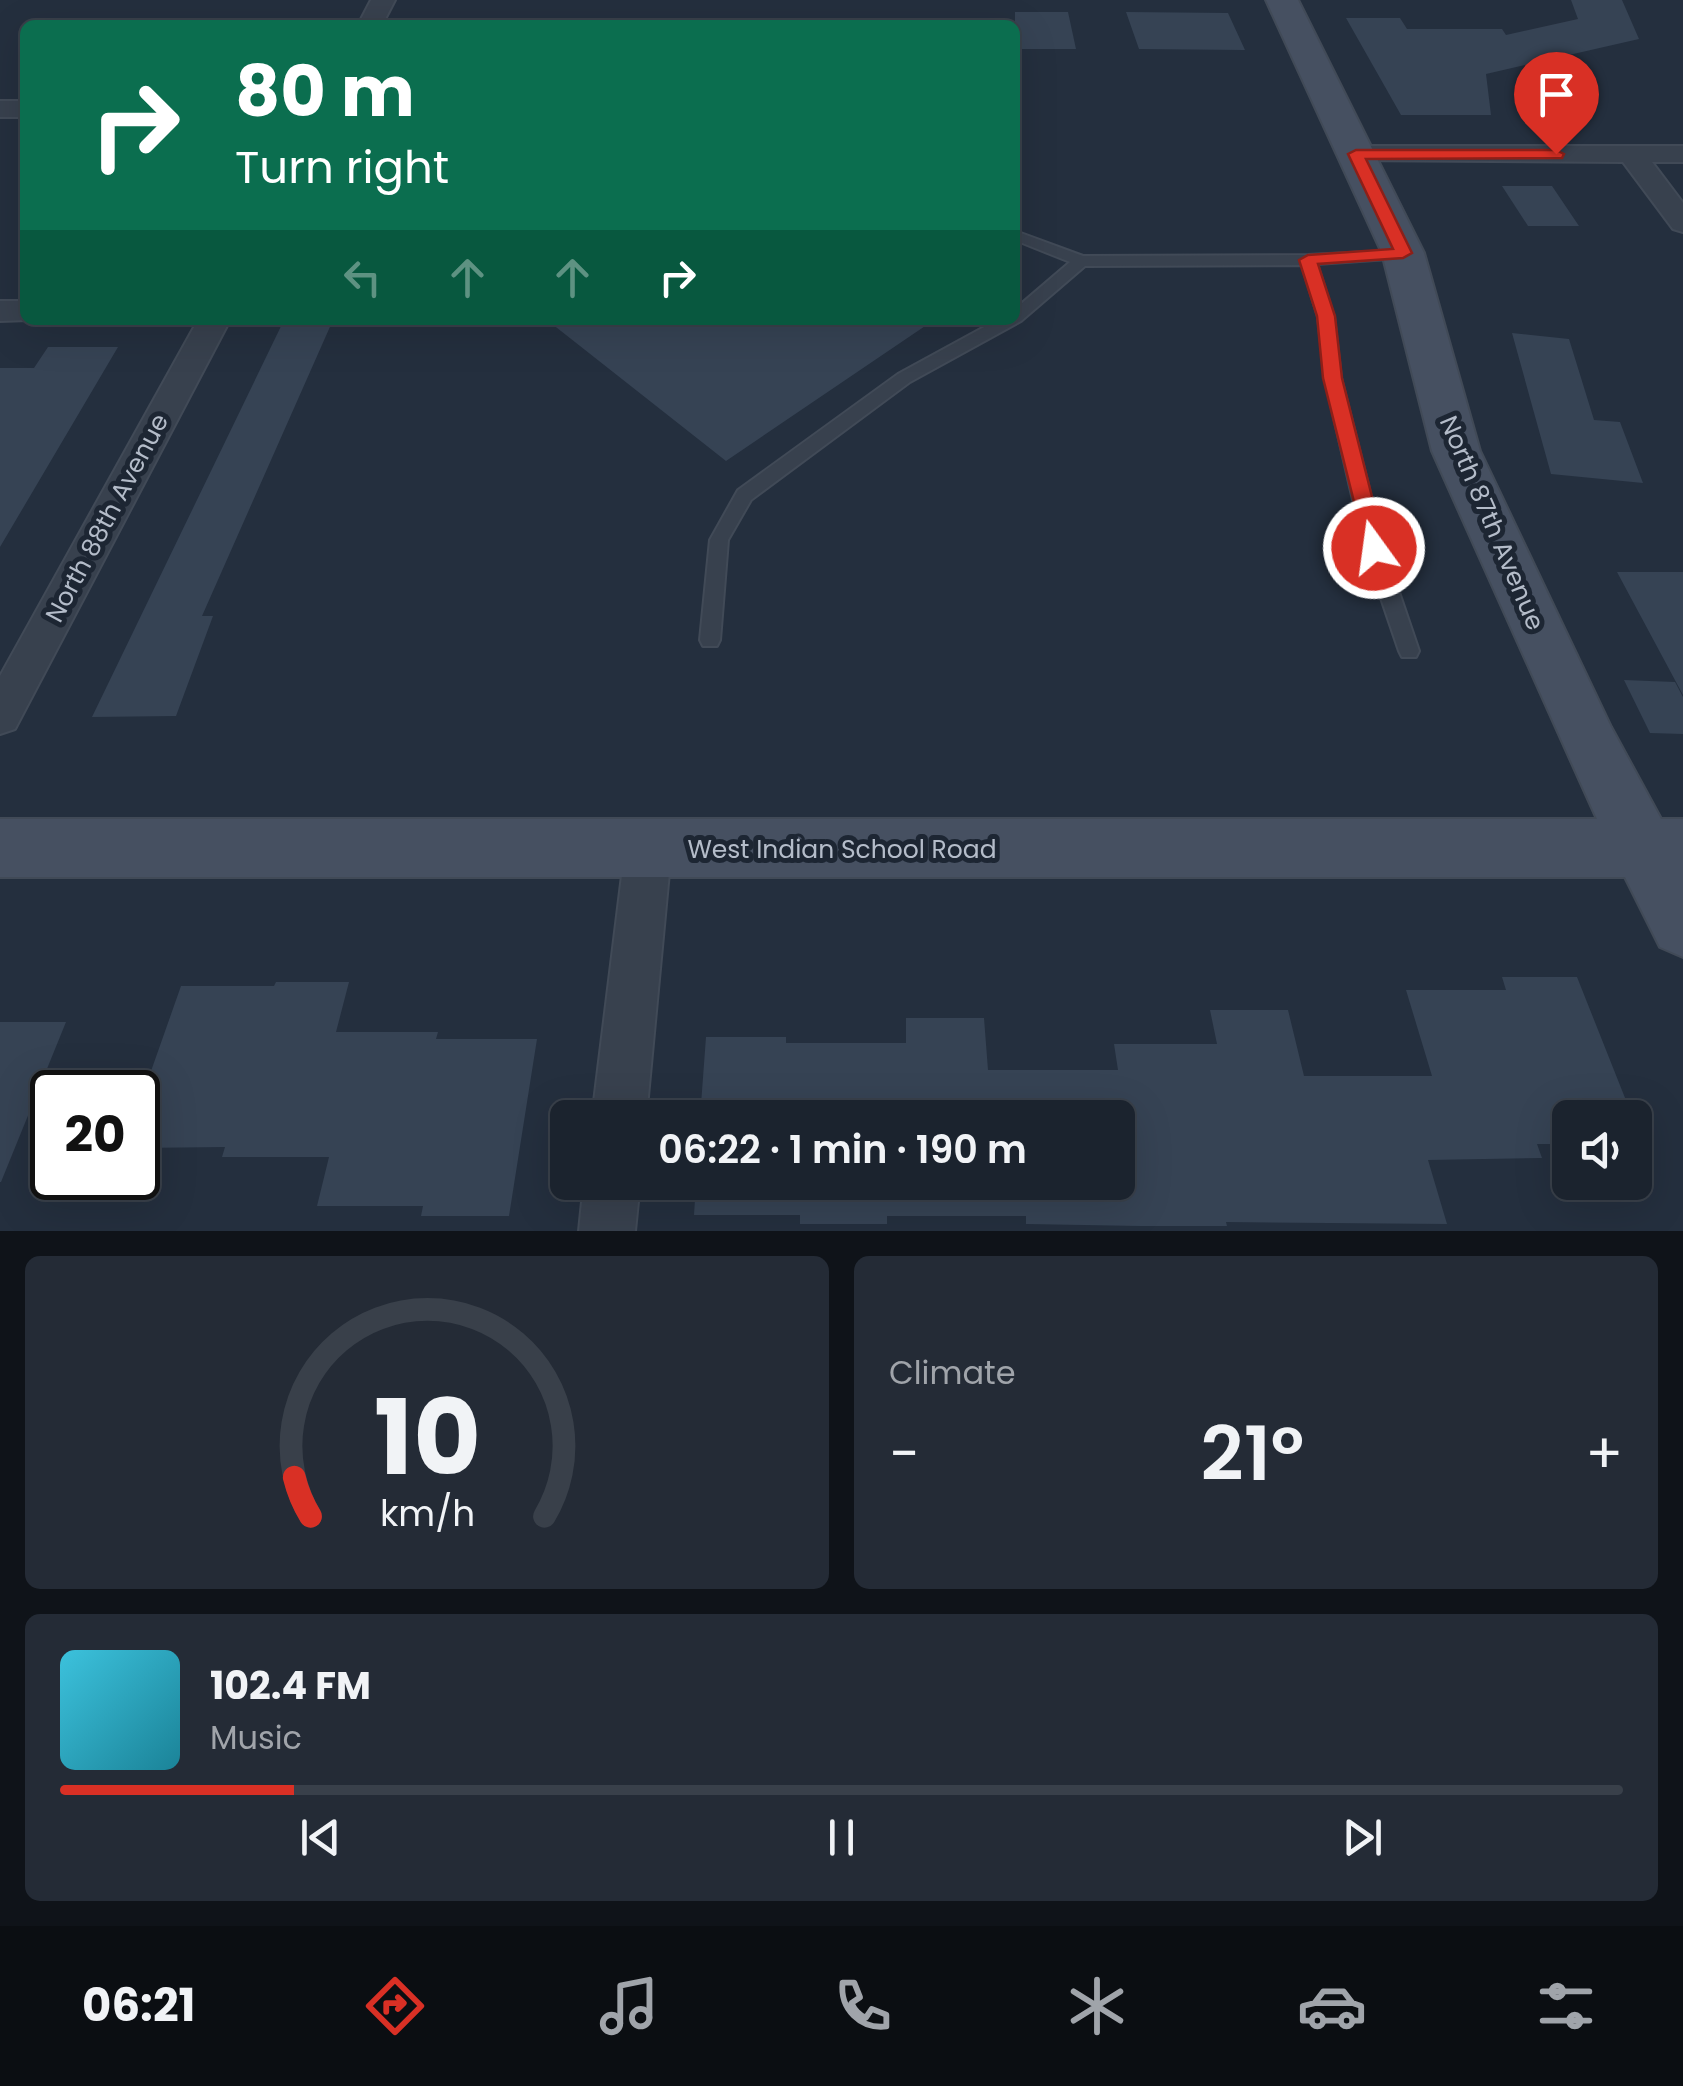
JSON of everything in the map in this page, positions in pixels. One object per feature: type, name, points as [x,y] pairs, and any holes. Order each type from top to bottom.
[{"type":"street","name":"North 87th Avenue","points":[[1282,0],[1403,253],[1456,451],[1662,847],[1683,925]]},
{"type":"street","points":[[1356,154],[1683,154]]},
{"type":"street","points":[[1632,154],[1683,224]]},
{"type":"street","name":"North 88th Avenue","points":[[0,716],[211,325]]},
{"type":"street","name":"West Indian School Road","points":[[0,848],[648,851],[1662,847]]},
{"type":"street","points":[[621,1100],[648,851]]},
{"type":"street","points":[[607,1231],[610,1200]]},
{"type":"lane","points":[[1020,237],[1081,261],[1308,260],[1403,253]]},
{"type":"lane","points":[[1308,260],[1326,316],[1333,378],[1374,548],[1408,651]]},
{"type":"lane","points":[[1020,311],[1081,261]]},
{"type":"lane","points":[[710,640],[719,540],[744,495],[904,378],[999,325]]},
{"type":"building","points":[[1571,0],[1622,0],[1639,39],[1486,74],[1491,115],[1401,115],[1346,18],[1400,18],[1407,29],[1502,29],[1506,35],[1578,19]]},
{"type":"building","points":[[1015,12],[1068,12],[1076,49],[1020,49],[1020,20],[1015,20]]},
{"type":"building","points":[[1126,12],[1228,13],[1245,50],[1139,49]]},
{"type":"building","points":[[1502,186],[1552,186],[1579,226],[1528,226]]},
{"type":"building","points":[[282,325],[331,325],[202,616],[213,616],[176,716],[92,717]]},
{"type":"building","points":[[553,325],[927,325],[726,461]]},
{"type":"building","points":[[1512,333],[1569,339],[1594,420],[1620,422],[1643,483],[1551,474]]},
{"type":"building","points":[[48,347],[118,347],[0,547],[0,368],[34,368]]},
{"type":"building","points":[[1617,572],[1683,572],[1683,695]]},
{"type":"building","points":[[1624,680],[1675,682],[1683,697],[1683,734],[1650,733]]},
{"type":"building","points":[[1502,977],[1577,977],[1626,1100],[1552,1100],[1552,1144],[1537,1144],[1542,1158],[1428,1160],[1447,1224],[1226,1222],[1227,1226],[1140,1226],[1026,1224],[1026,1216],[887,1216],[887,1224],[800,1224],[800,1215],[694,1215],[695,1200],[1135,1200],[1135,1100],[701,1100],[706,1037],[786,1037],[786,1043],[906,1043],[906,1018],[984,1018],[988,1070],[1118,1070],[1114,1044],[1217,1044],[1210,1010],[1288,1010],[1304,1076],[1432,1076],[1406,990],[1506,990]]},
{"type":"building","points":[[276,982],[349,982],[336,1032],[438,1032],[436,1039],[537,1039],[509,1216],[421,1216],[423,1206],[317,1206],[329,1157],[222,1157],[225,1147],[160,1148],[160,1070],[151,1070],[181,986],[274,986]]},
{"type":"building","points":[[0,1022],[66,1022],[46,1070],[30,1070],[30,1111],[0,1182]]},
{"type":"route","points":[[1374,548],[1333,378],[1326,316],[1308,260],[1403,253],[1356,154],[1556,154]]}]
